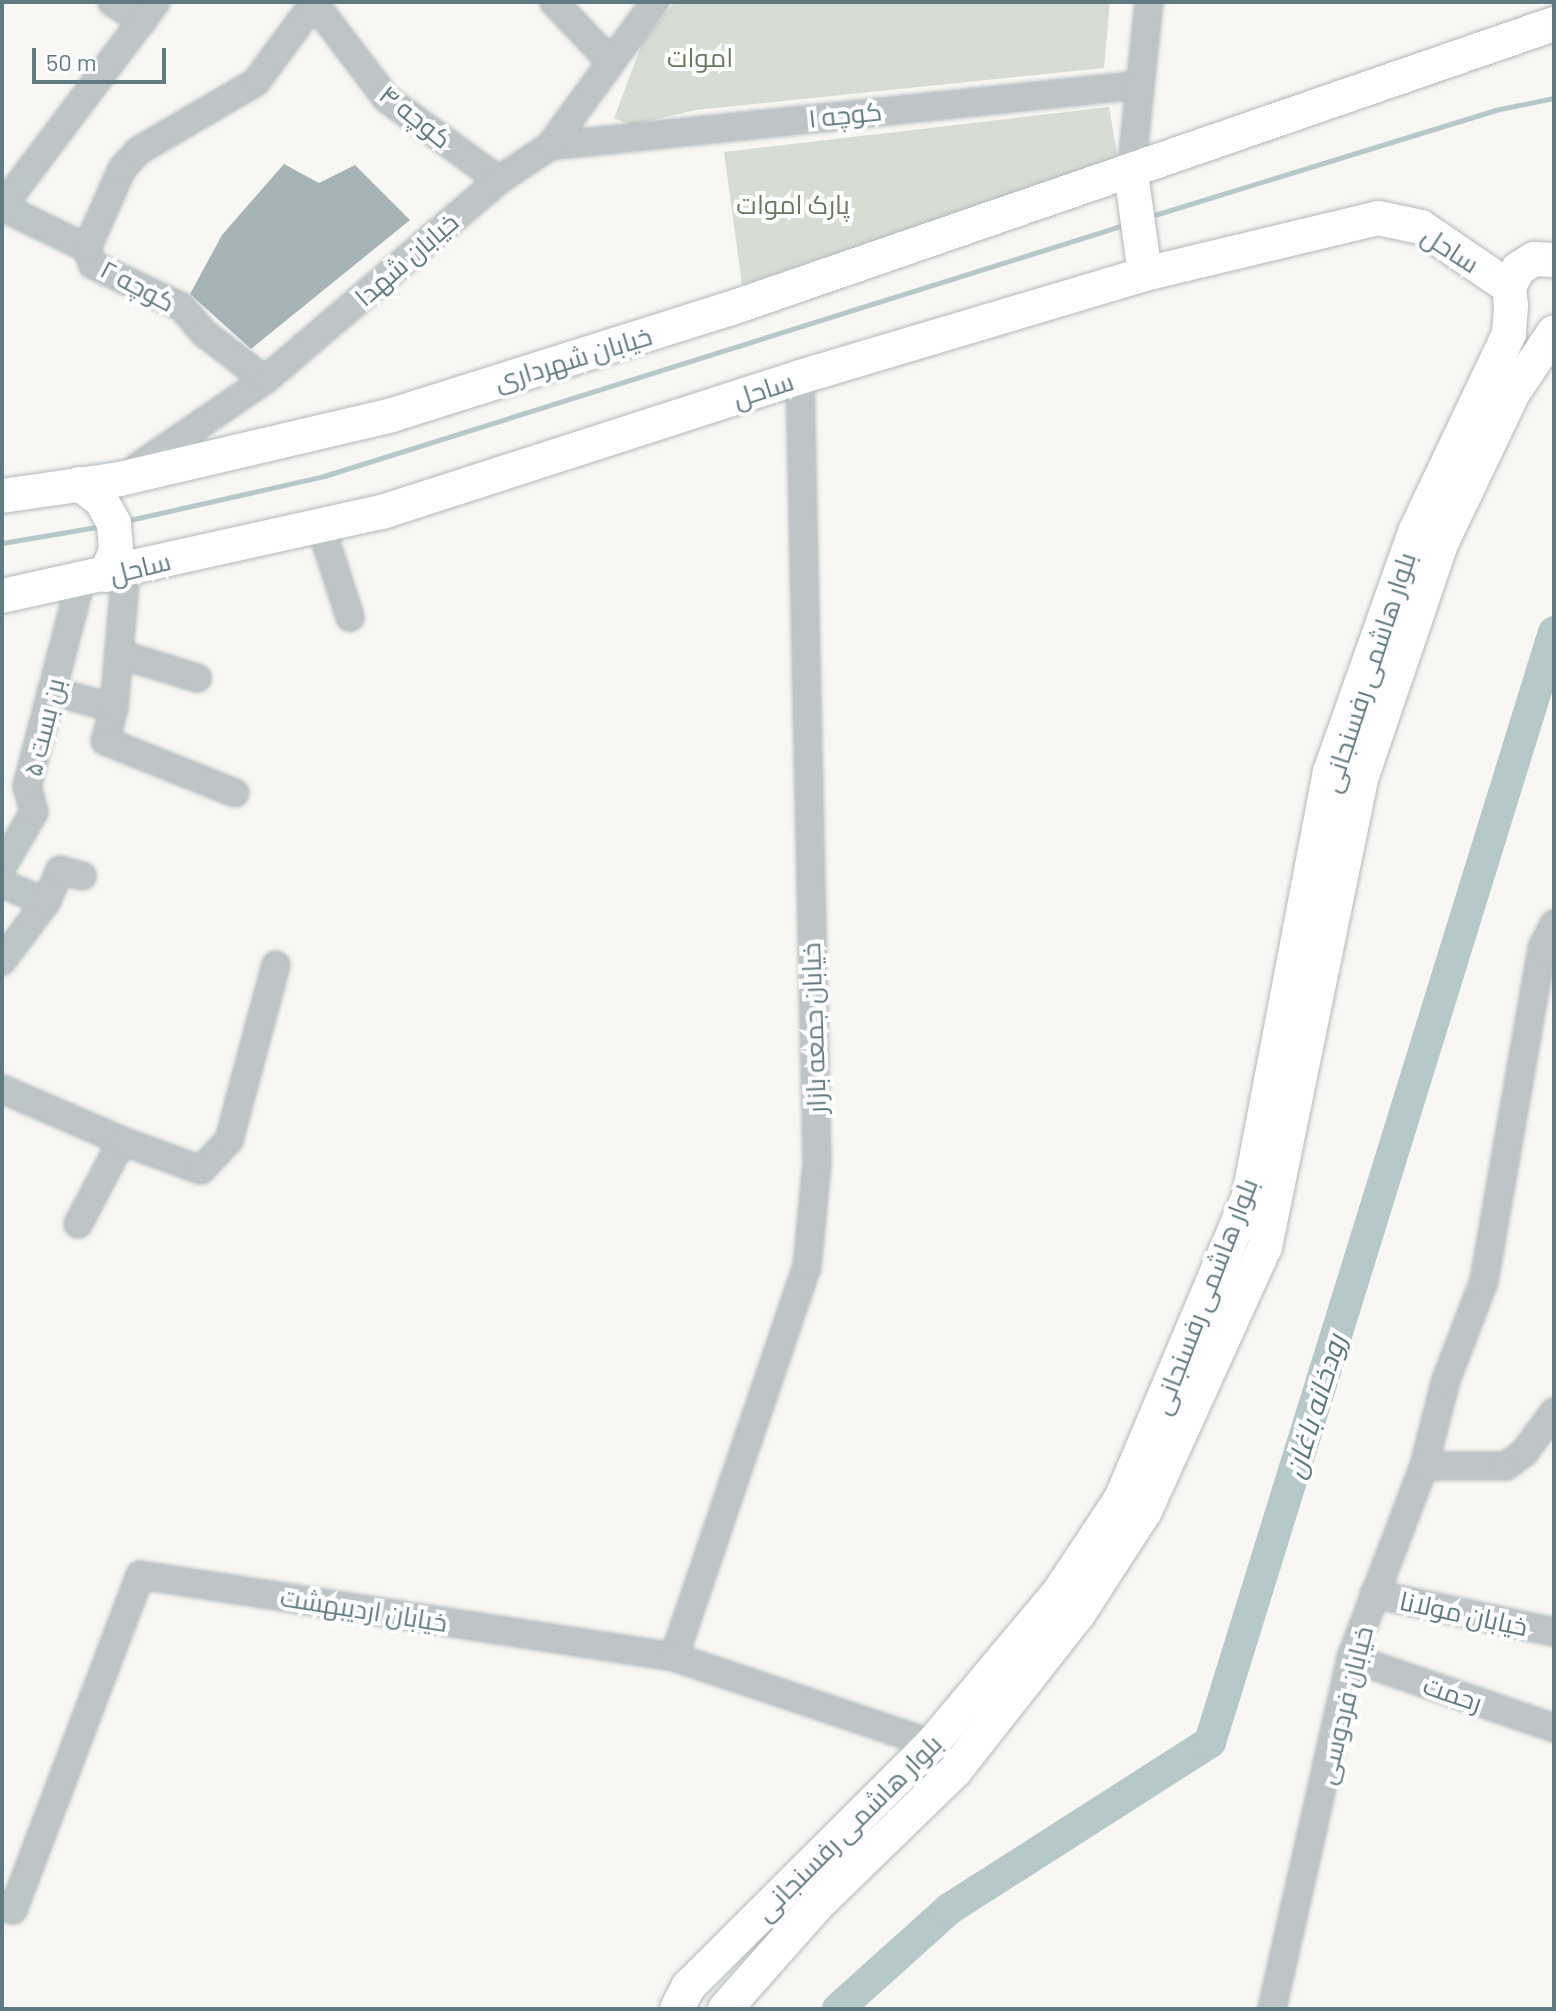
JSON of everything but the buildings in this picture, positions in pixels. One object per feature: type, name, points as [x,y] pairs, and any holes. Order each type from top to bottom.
[{"type":"main road","name":"خیابان شهرداری","points":[[2,496],[120,479],[392,415],[729,309],[1131,173],[1554,24]]},
{"type":"main road","points":[[1131,173],[1145,274]]},
{"type":"main road","name":"ساحل","points":[[2,596],[105,575],[320,523],[382,512],[800,377],[1145,274],[1378,218],[1421,227],[1510,296],[1532,326],[1554,325]]},
{"type":"main road","points":[[1510,296],[1525,263],[1552,256]]},
{"type":"main road","name":"بلوار هاشمی رفسنجانی","points":[[725,2009],[816,1906],[955,1771],[1079,1613],[1133,1505],[1249,1196],[1330,772],[1509,334],[1510,296]]},
{"type":"main road","name":"بلوار هاشمی رفسنجانی","points":[[1428,538],[1513,393],[1554,332]]},
{"type":"main road","points":[[79,484],[101,500],[114,523],[116,550],[105,575]]},
{"type":"main road","name":"بلوار هاشمی رفسنجانی","points":[[677,2009],[688,1987],[932,1744],[1133,1505]]},
{"type":"street","points":[[2,207],[150,12],[112,2]]},
{"type":"street","points":[[554,2],[609,60]]},
{"type":"street","name":"خیابان شهدا","points":[[120,479],[265,380],[499,180],[550,146],[609,60],[655,2]]},
{"type":"street","points":[[1131,173],[1149,2]]},
{"type":"street","points":[[87,248],[122,169],[138,151],[256,82],[314,3]]},
{"type":"street","name":"کوچه ۴","points":[[314,3],[387,99],[499,180]]},
{"type":"street","name":"کوچه ۱","points":[[550,146],[1140,85]]},
{"type":"street","name":"کوچه ۲","points":[[2,207],[87,248],[93,265],[182,307],[204,333],[265,380]]},
{"type":"street","name":"خیابان جمعه بازار","points":[[674,1657],[807,1267],[810,1237],[817,1163],[800,377]]},
{"type":"street","points":[[320,523],[350,617]]},
{"type":"street","points":[[105,575],[119,654],[114,708],[105,741],[235,793]]},
{"type":"street","name":"بن بست ۵","points":[[2,867],[34,812],[27,786],[51,691],[105,575]]},
{"type":"street","points":[[119,654],[197,678]]},
{"type":"street","points":[[51,691],[114,708]]},
{"type":"street","points":[[2,961],[46,902],[60,870],[82,876]]},
{"type":"street","points":[[2,884],[46,902]]},
{"type":"street","name":"خیابان فردوسی","points":[[1272,2009],[1351,1658],[1424,1466],[1446,1380],[1484,1281],[1542,948],[1554,924]]},
{"type":"street","points":[[2,1089],[122,1141],[201,1170],[229,1140],[276,965]]},
{"type":"street","points":[[78,1224],[122,1141]]},
{"type":"street","points":[[1424,1466],[1506,1466],[1524,1453],[1554,1412]]},
{"type":"street","name":"خیابان اردیبهشت","points":[[8,1908],[140,1575],[674,1657],[932,1744]]},
{"type":"street","name":"خیابان مولانا","points":[[1374,1594],[1554,1632]]},
{"type":"street","name":"رحمت","points":[[1351,1658],[1554,1728]]},
{"type":"green space","name":"اموات","points":[[675,2],[1110,2],[1104,68],[696,110],[631,125],[614,118],[643,41]]},
{"type":"green space","name":"پارک اموات","points":[[1109,107],[1118,159],[742,285],[724,152]]},
{"type":"waterway","points":[[1148,217],[1495,110],[1554,98]]},
{"type":"waterway","points":[[125,521],[324,476],[1127,224]]},
{"type":"waterway","points":[[2,543],[103,526]]},
{"type":"waterway","name":"رودخانه باغان","points":[[838,2009],[949,1909],[1210,1742],[1554,632]]}]
